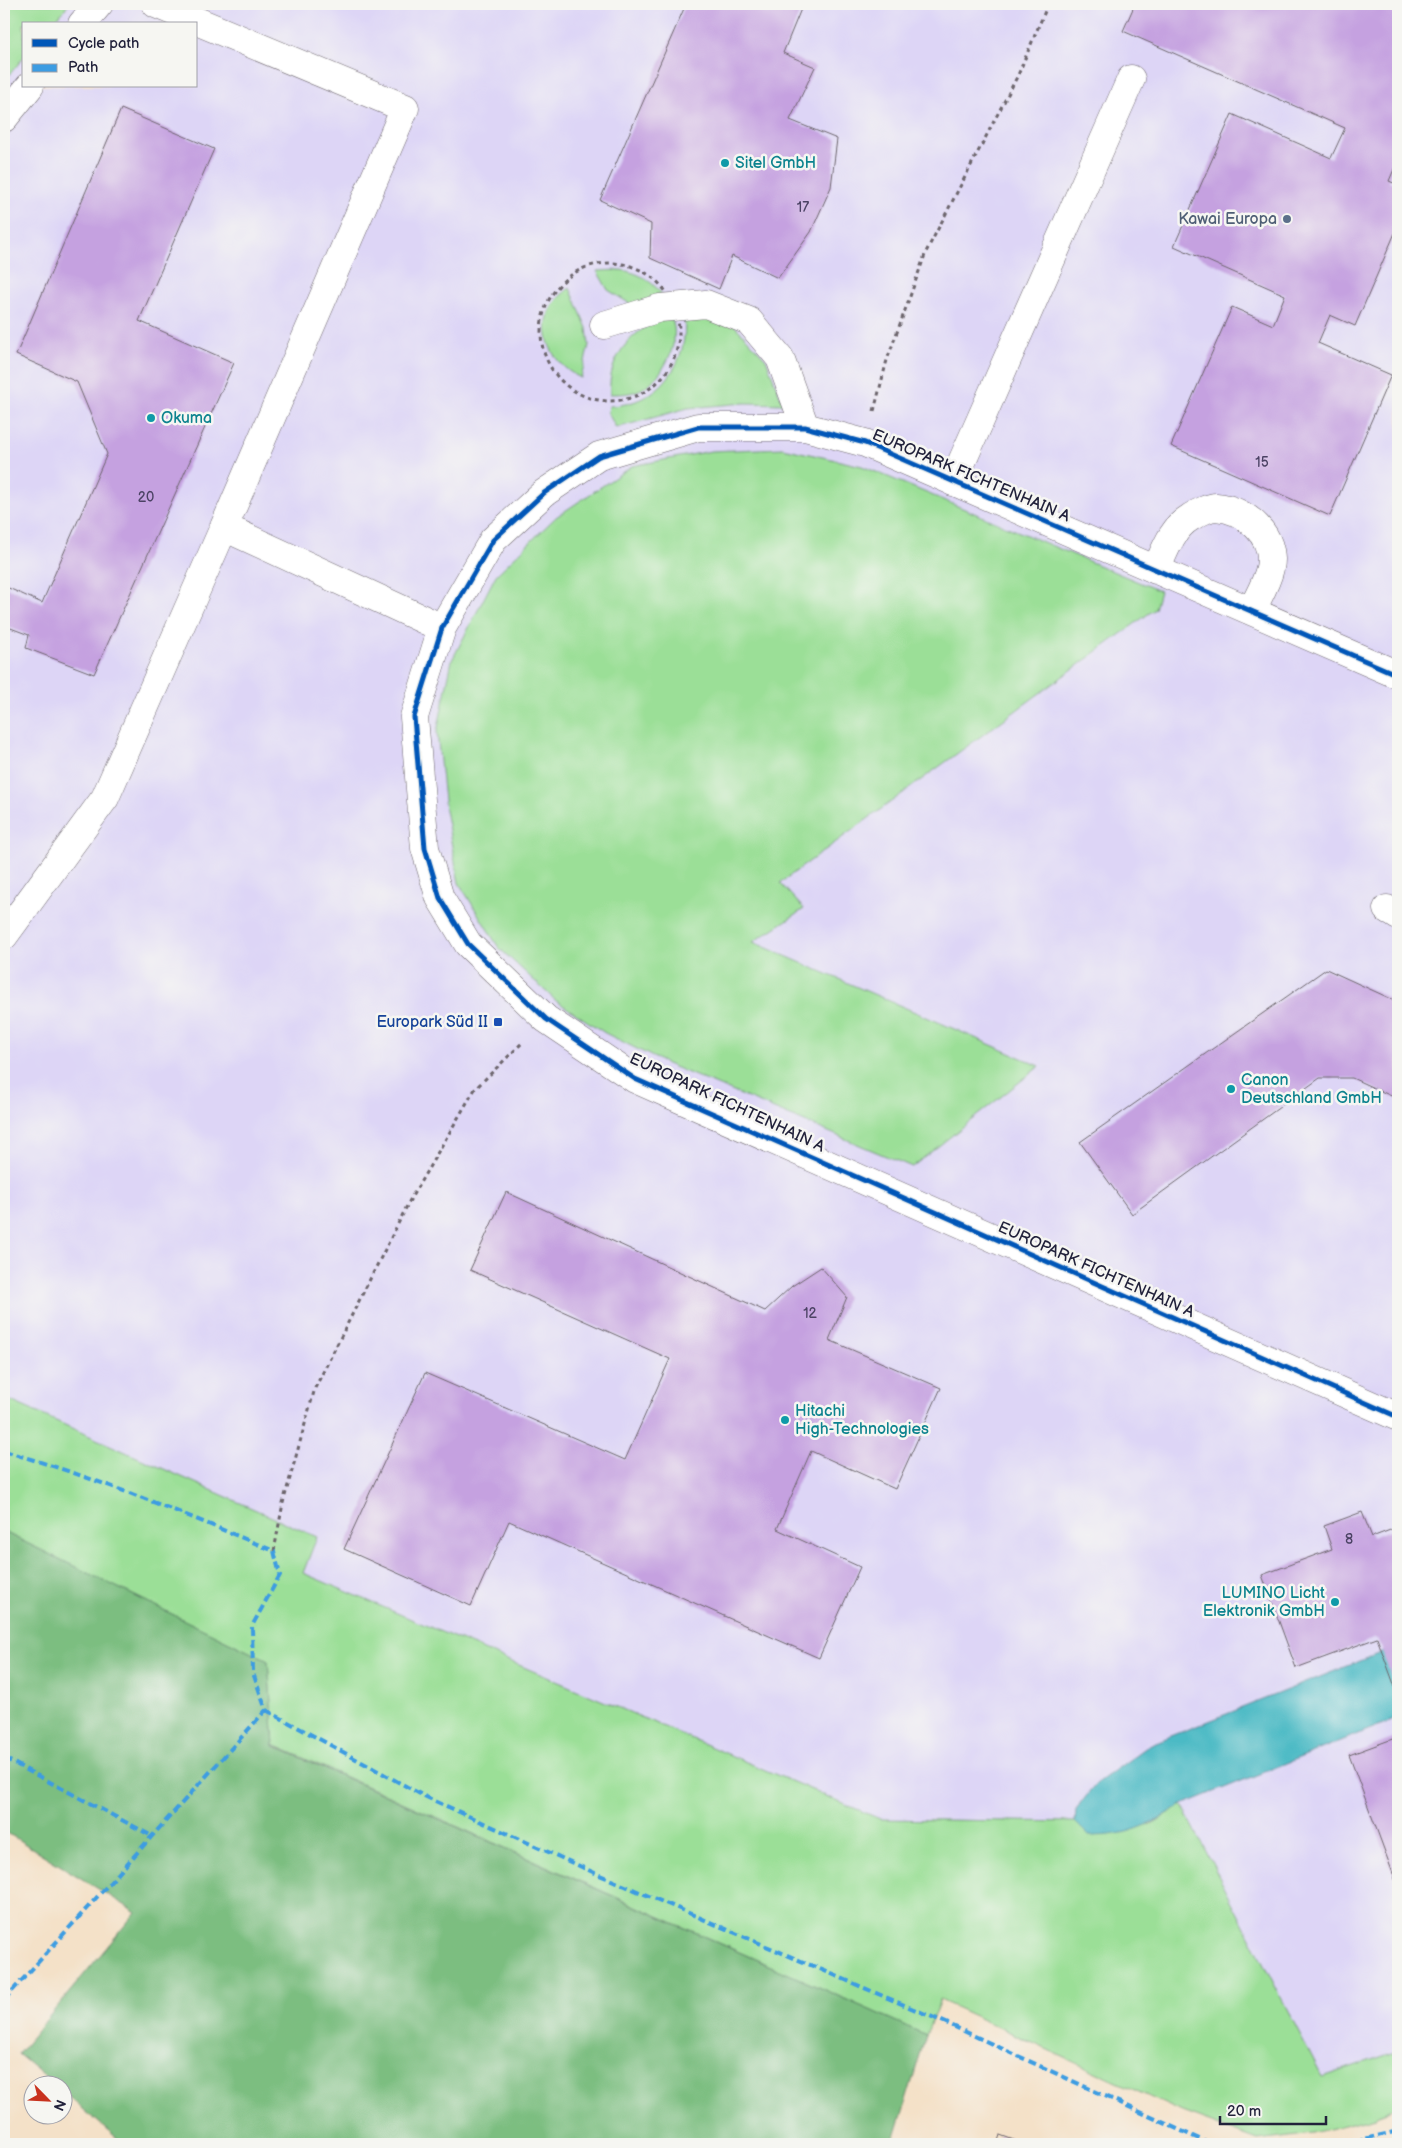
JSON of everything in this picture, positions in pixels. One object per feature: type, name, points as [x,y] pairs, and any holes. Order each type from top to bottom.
[{"type":"street","points":[[84,22],[99,4]]},
{"type":"street","points":[[4,936],[104,798],[224,527],[405,108],[156,4]]},
{"type":"street","points":[[953,482],[1131,79]]},
{"type":"street","points":[[4,118],[28,88]]},
{"type":"street","points":[[604,325],[660,308],[706,304],[749,321],[780,358],[805,427]]},
{"type":"street","name":"EUROPARK FICHTENHAIN A","points":[[1398,675],[865,443],[805,427],[698,427],[600,456],[544,493],[493,540],[442,628],[414,717],[425,848],[440,898],[468,944],[546,1020],[636,1079],[1398,1417]]},
{"type":"street","points":[[1156,570],[1175,530],[1191,517],[1215,507],[1238,514],[1258,527],[1269,543],[1270,567],[1252,610]]},
{"type":"street","points":[[224,527],[442,628]]},
{"type":"path","points":[[865,443],[887,360],[926,252],[1018,75],[1048,4]]},
{"type":"path","points":[[274,1551],[284,1503],[315,1388],[411,1198],[475,1089],[546,1020]]},
{"type":"shaded area","points":[[69,4],[1398,4],[1398,2051],[1322,2077],[1182,1805],[1118,1769],[1096,1784],[1076,1809],[1075,1822],[880,1819],[303,1573],[317,1537],[4,1398],[4,81],[22,59],[22,88],[198,88],[198,22],[54,22]]},
{"type":"green space","points":[[4,4],[69,4],[54,22],[22,22],[22,59],[4,81]]},
{"type":"green space","points":[[621,270],[644,278],[662,294],[632,305],[608,290],[597,271]]},
{"type":"green space","points":[[570,288],[587,328],[589,345],[581,378],[568,370],[558,360],[551,349],[547,336],[550,310],[558,298]]},
{"type":"green space","points":[[684,315],[708,317],[735,326],[766,359],[783,404],[745,403],[688,408],[616,428],[608,413],[609,406],[627,404],[643,398],[668,378],[676,365],[685,333]]},
{"type":"green space","points":[[671,317],[674,327],[672,349],[668,360],[655,379],[637,391],[610,394],[610,380],[613,367],[618,355],[626,344],[646,327]]},
{"type":"green space","points":[[783,448],[862,466],[1160,591],[1155,609],[780,883],[804,909],[753,942],[1040,1066],[912,1167],[667,1064],[605,1033],[555,1000],[499,948],[459,883],[445,810],[437,732],[452,660],[496,575],[556,517],[632,466],[711,451]]},
{"type":"green space","points":[[4,1398],[317,1537],[303,1573],[880,1819],[1075,1822],[1089,1836],[1151,1824],[1182,1805],[1322,2077],[1398,2051],[1398,2106],[1372,2118],[1313,2133],[1258,2140],[1182,2112],[940,2000],[926,2035],[274,1745],[268,1661],[4,1532]]},
{"type":"green space","points":[[4,1532],[268,1661],[274,1746],[926,2035],[893,2144],[124,2144],[72,2100],[72,2076],[44,2076],[18,2054],[136,1912],[4,1831]]},
{"type":"water","points":[[1398,1646],[1398,1718],[1182,1805],[1159,1819],[1127,1832],[1089,1836],[1075,1822],[1076,1809],[1096,1784],[1151,1744]]},
{"type":"building","name":"Sitel GmbH","points":[[686,4],[803,4],[783,53],[815,67],[790,120],[837,139],[831,187],[811,232],[778,278],[732,256],[719,289],[650,258],[651,224],[600,200]]},
{"type":"building","points":[[1135,4],[1398,4],[1398,160],[1389,181],[1398,185],[1398,226],[1355,326],[1330,315],[1318,343],[1391,375],[1330,516],[1171,446],[1232,307],[1273,325],[1285,295],[1174,246],[1232,114],[1331,158],[1345,128],[1123,31]]},
{"type":"building","name":"Okuma","points":[[121,109],[214,149],[139,321],[234,363],[94,674],[26,648],[29,635],[8,627],[4,636],[4,586],[42,603],[107,454],[77,382],[16,355]]},
{"type":"building","name":"Canon Deutschland GmbH","points":[[1326,969],[1398,1002],[1398,1099],[1352,1078],[1320,1078],[1132,1214],[1080,1142]]},
{"type":"building","name":"Hitachi High-Technologies","points":[[506,1192],[765,1311],[792,1286],[821,1267],[847,1297],[829,1340],[941,1388],[895,1489],[811,1451],[777,1529],[860,1567],[819,1658],[509,1521],[471,1606],[344,1549],[425,1373],[625,1460],[670,1359],[470,1270]]},
{"type":"building","name":"LUMINO Licht Elektronik GmbH","points":[[1362,1512],[1372,1537],[1398,1527],[1398,1628],[1396,1629],[1398,1637],[1398,1695],[1377,1638],[1296,1668],[1262,1575],[1332,1549],[1324,1526]]},
{"type":"building","points":[[1398,1737],[1398,1887],[1349,1755]]},
{"type":"building","points":[[1000,2135],[1025,2144],[997,2144]]},
{"type":"marked path","points":[[4,1451],[107,1485],[274,1551],[280,1575],[252,1626],[253,1673],[266,1710],[4,2000]]},
{"type":"marked path","points":[[266,1710],[424,1796],[595,1873],[944,2022],[1210,2144]]},
{"type":"marked path","points":[[4,1758],[152,1836]]},
{"type":"marked path","points":[[1343,2144],[1398,2131]]},
{"type":"cycle path","points":[[1398,675],[865,443],[805,427],[698,427],[599,456],[544,493],[493,540],[442,628],[414,717],[425,848],[440,898],[468,944],[546,1019],[635,1079],[1398,1417]]},
{"type":"place","name":"Sitel GmbH","points":[[725,163]]},
{"type":"place","name":"Kawai Europa","points":[[1287,219]]},
{"type":"place","name":"Okuma","points":[[151,418]]},
{"type":"place","name":"Europark Süd II","points":[[498,1022]]},
{"type":"place","name":"Canon Deutschland GmbH","points":[[1231,1089]]},
{"type":"place","name":"Hitachi High-Technologies","points":[[785,1420]]},
{"type":"place","name":"LUMINO Licht Elektronik GmbH","points":[[1335,1602]]}]
